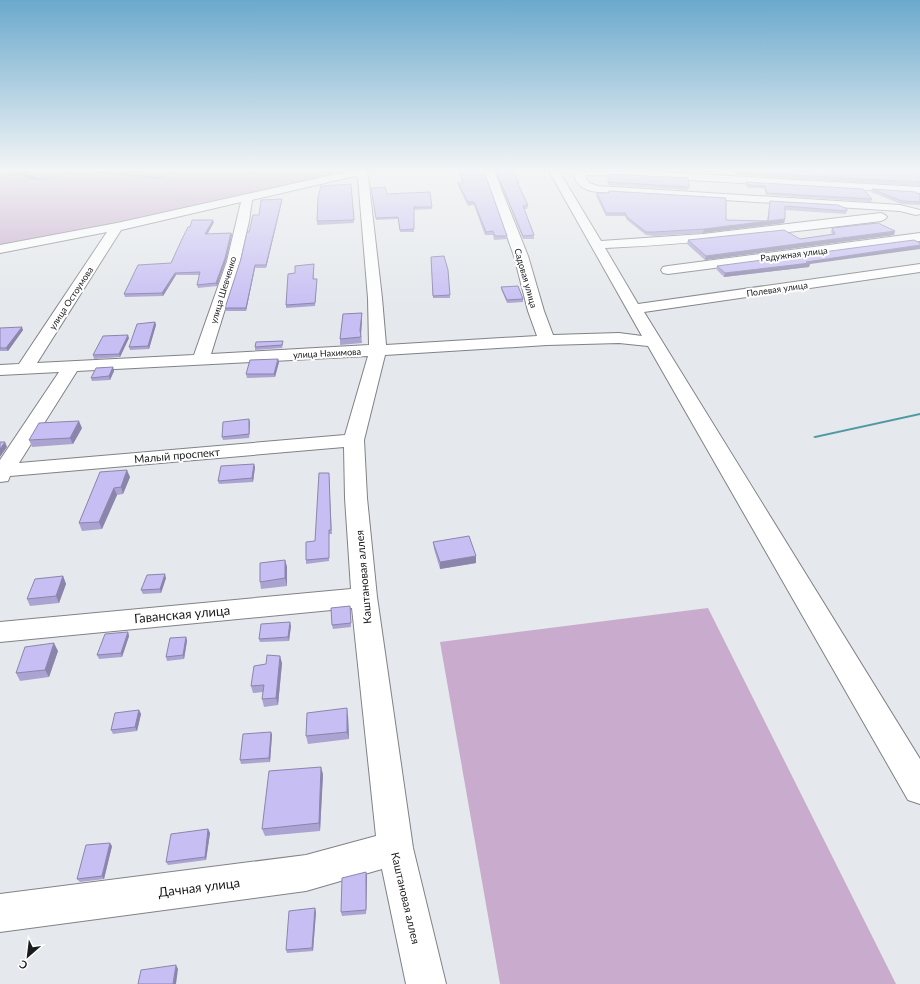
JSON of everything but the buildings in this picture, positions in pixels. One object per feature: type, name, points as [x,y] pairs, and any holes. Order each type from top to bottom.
[{"type":"street","points":[[0,249],[163,217]]},
{"type":"street","name":"улица Шевченко","points":[[201,358],[218,308],[245,217]]},
{"type":"street","name":"Каштановая аллея","points":[[367,217],[375,298],[378,350],[354,440],[356,498],[364,597],[395,848],[426,984]]},
{"type":"street","name":"Садовая улица","points":[[507,217],[521,256],[536,311],[547,340]]},
{"type":"street","points":[[580,217],[920,789]]},
{"type":"street","points":[[596,245],[667,242],[748,234],[880,217]]},
{"type":"street","name":"улица Остоумова","points":[[25,368],[117,227]]},
{"type":"street","name":"Радужная улица","points":[[668,270],[920,237]]},
{"type":"street","name":"Полевая улица","points":[[634,310],[920,268]]},
{"type":"street","name":"улица Нахимова","points":[[0,370],[547,340],[620,338],[654,342]]},
{"type":"street","points":[[1,472],[72,365]]},
{"type":"street","name":"Малый проспект","points":[[1,472],[354,440]]},
{"type":"street","name":"Гаванская улица","points":[[0,632],[364,597]]},
{"type":"street","name":"Дачная улица","points":[[0,913],[306,873],[395,848]]},
{"type":"shaded area","points":[[0,217],[153,217],[0,248]]},
{"type":"shaded area","points":[[708,608],[896,984],[500,984],[440,642]]},
{"type":"waterway","points":[[815,437],[920,414]]}]
